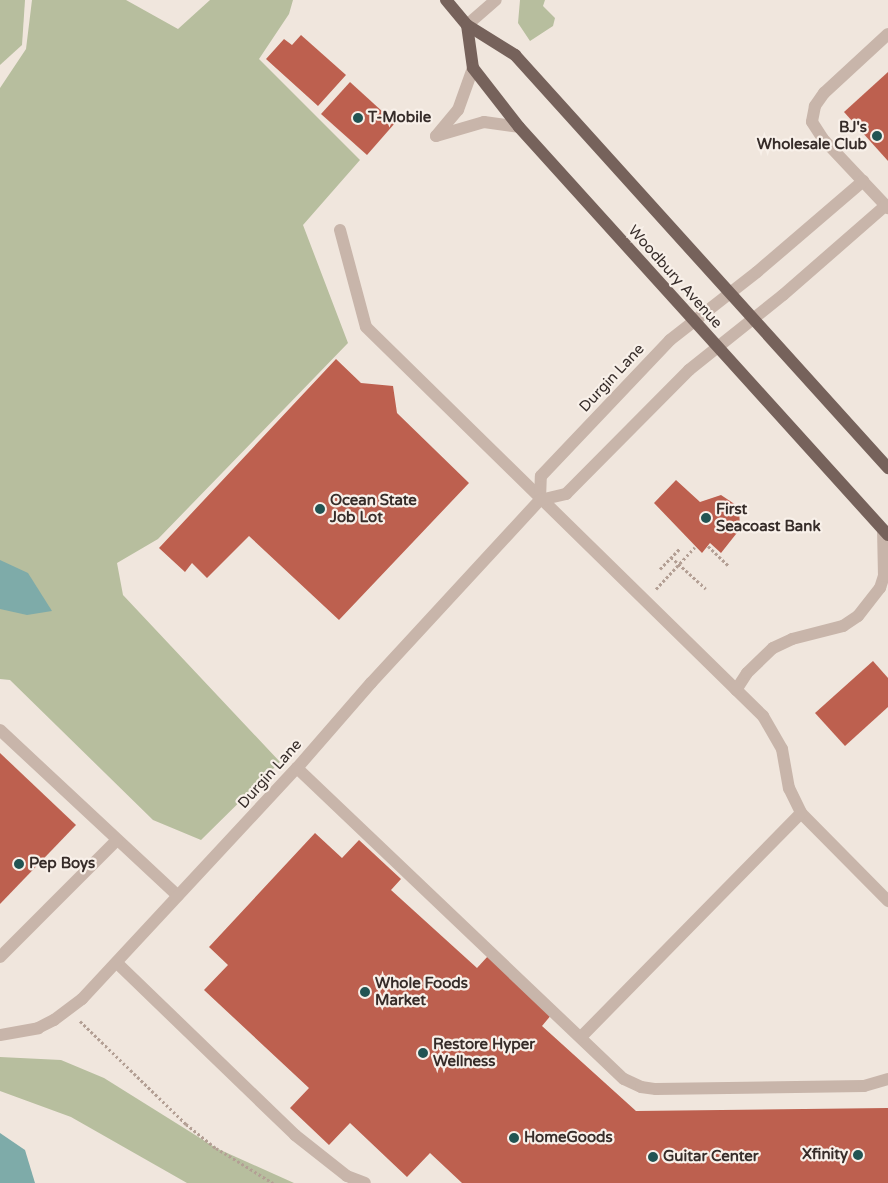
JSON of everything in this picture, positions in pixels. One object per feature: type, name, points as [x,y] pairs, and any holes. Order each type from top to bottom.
[{"type":"main road","name":"Woodbury Avenue","points":[[446,0],[467,25],[515,55],[888,468]]},
{"type":"main road","name":"Woodbury Avenue","points":[[467,25],[473,68],[519,127],[886,532]]},
{"type":"street","points":[[467,25],[496,0]]},
{"type":"street","points":[[540,500],[566,494],[689,370],[887,207],[823,139],[812,122],[815,106],[824,93],[888,34]]},
{"type":"street","points":[[473,68],[458,110],[436,136],[484,122],[519,127]]},
{"type":"street","name":"Durgin Lane","points":[[0,1035],[38,1028],[69,1010],[117,963],[540,500],[541,476],[670,340],[730,293],[863,181]]},
{"type":"street","points":[[340,230],[366,327],[766,721],[779,741],[790,788],[800,813],[888,901]]},
{"type":"street","points":[[736,690],[747,673],[773,648],[792,639],[843,626],[858,616],[876,595],[884,576],[886,532]]},
{"type":"street","points":[[0,730],[178,896]]},
{"type":"street","points":[[297,768],[624,1079],[641,1087],[864,1086],[888,1079]]},
{"type":"street","points":[[581,1037],[800,813]]},
{"type":"street","points":[[0,957],[118,840]]},
{"type":"street","points":[[117,963],[295,1135],[347,1176],[365,1183]]},
{"type":"path","points":[[708,546],[728,565]]},
{"type":"path","points":[[655,590],[695,547]]},
{"type":"path","points":[[660,569],[679,549]]},
{"type":"path","points":[[671,557],[706,589]]},
{"type":"path","points":[[69,1010],[186,1124],[216,1148],[273,1183]]},
{"type":"green space","points":[[0,0],[25,0],[22,45],[0,65]]},
{"type":"green space","points":[[32,0],[126,0],[178,29],[210,0],[293,0],[289,14],[259,59],[360,160],[303,225],[348,343],[158,539],[117,563],[123,595],[280,762],[201,840],[153,820],[10,680],[0,679],[0,88],[26,49]]},
{"type":"green space","points":[[520,0],[545,0],[543,6],[555,18],[553,26],[530,41],[518,23]]},
{"type":"green space","points":[[0,1057],[61,1060],[104,1078],[216,1148],[294,1183],[187,1183],[71,1117],[0,1091]]},
{"type":"water","points":[[0,560],[28,573],[52,611],[27,615],[0,609]]},
{"type":"water","points":[[0,1133],[25,1150],[35,1183],[0,1183]]},
{"type":"building","points":[[301,35],[346,75],[318,106],[266,59],[284,39],[292,45]]},
{"type":"building","name":"BJ's Wholesale Club","points":[[888,72],[888,161],[844,112]]},
{"type":"building","name":"T-Mobile","points":[[350,82],[395,123],[367,155],[321,114]]},
{"type":"building","name":"Ocean State Job Lot","points":[[336,359],[361,383],[393,386],[397,413],[469,483],[339,620],[249,536],[207,578],[192,563],[185,572],[159,548]]},
{"type":"building","name":"First Seacoast Bank","points":[[676,480],[700,502],[721,495],[739,507],[740,529],[721,553],[710,543],[702,553],[654,503]]},
{"type":"building","points":[[873,661],[888,678],[888,707],[845,746],[815,713]]},
{"type":"building","name":"Pep Boys","points":[[0,753],[76,825],[0,904]]},
{"type":"building","points":[[315,833],[342,858],[359,840],[401,879],[391,890],[477,968],[488,956],[552,1014],[542,1026],[636,1111],[888,1108],[888,1183],[462,1183],[430,1153],[407,1177],[350,1123],[329,1145],[290,1108],[309,1088],[204,990],[228,965],[209,947]]},
{"type":"place","name":"T-Mobile","points":[[358,118]]},
{"type":"place","name":"BJ's Wholesale Club","points":[[877,136]]},
{"type":"place","name":"Ocean State Job Lot","points":[[320,509]]},
{"type":"place","name":"First Seacoast Bank","points":[[706,518]]},
{"type":"place","name":"Pep Boys","points":[[19,864]]},
{"type":"place","name":"Whole Foods Market","points":[[365,992]]},
{"type":"place","name":"Restore Hyper Wellness","points":[[423,1053]]},
{"type":"place","name":"HomeGoods","points":[[514,1138]]},
{"type":"place","name":"Xfinity","points":[[858,1155]]},
{"type":"place","name":"Guitar Center","points":[[653,1157]]}]
